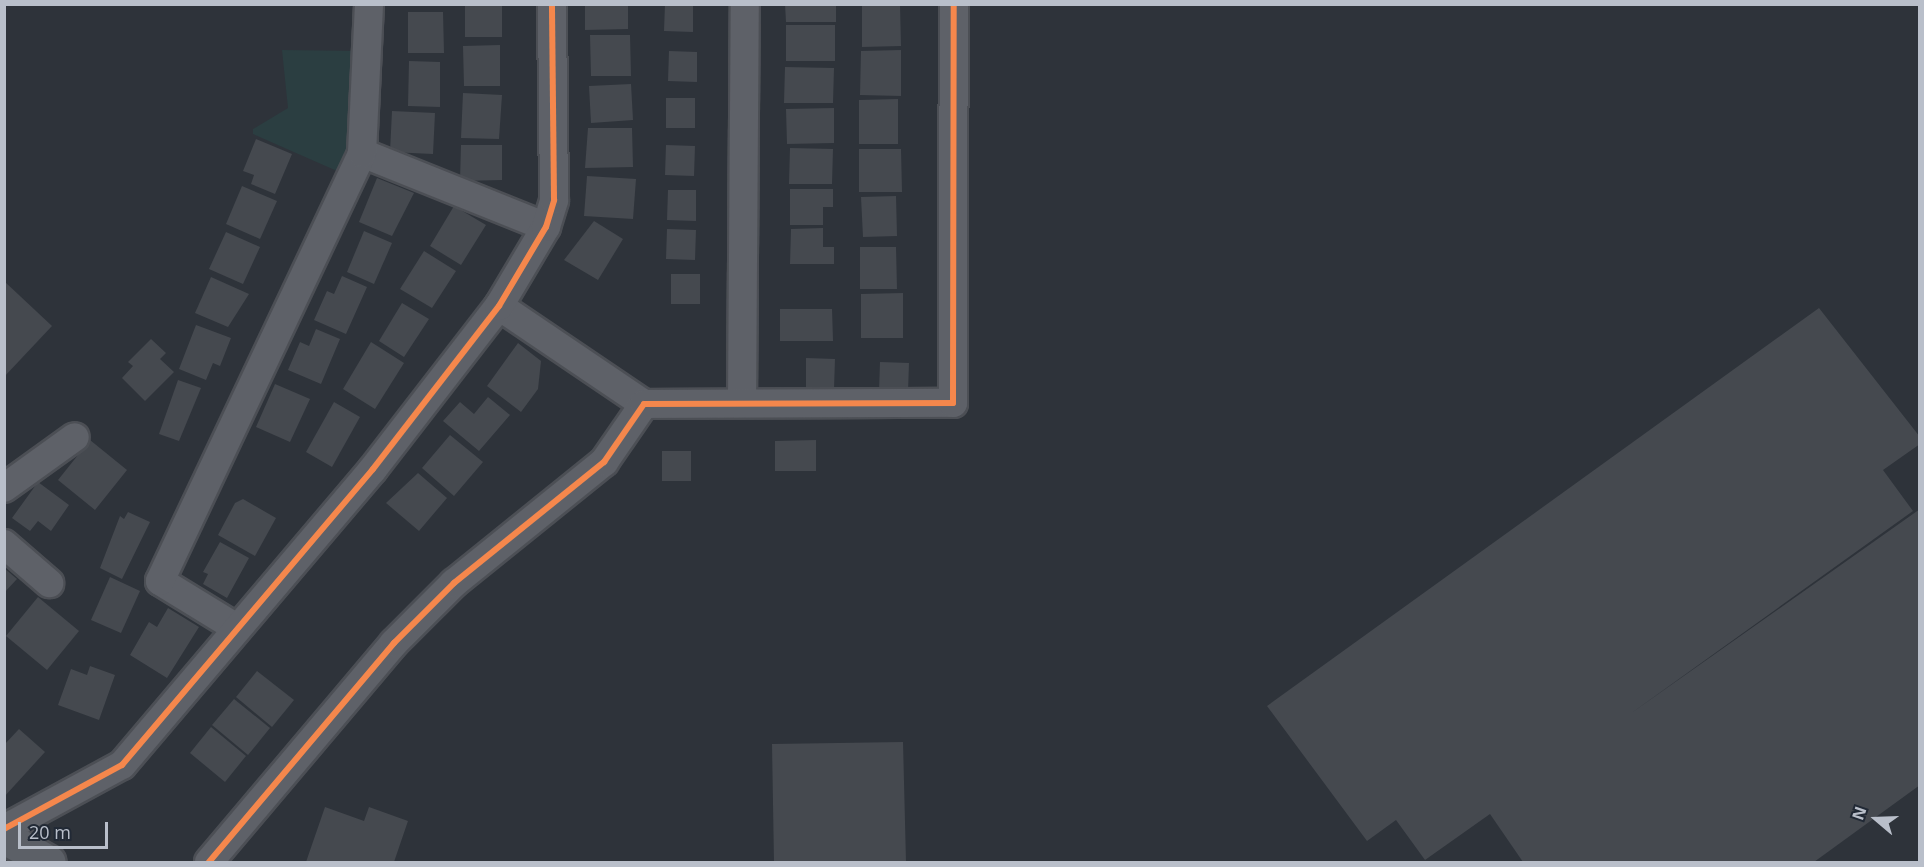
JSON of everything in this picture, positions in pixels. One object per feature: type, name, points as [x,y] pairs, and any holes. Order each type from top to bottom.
[{"type":"street","points":[[235,627],[160,581],[362,153],[369,4]]},
{"type":"street","points":[[9,844],[122,765],[235,627],[373,469],[499,306],[546,227],[554,200],[552,4]]},
{"type":"street","points":[[742,402],[745,4]]},
{"type":"street","points":[[499,306],[644,404],[953,403],[954,4]]},
{"type":"street","points":[[362,153],[546,227]]},
{"type":"street","points":[[209,862],[394,643],[454,584],[604,462],[644,404]]},
{"type":"street","points":[[4,488],[75,437]]},
{"type":"street","points":[[4,544],[49,584]]},
{"type":"street","points":[[9,844],[49,862]]},
{"type":"shaded area","points":[[282,50],[358,51],[358,125],[337,171],[253,134],[253,129],[288,108]]},
{"type":"building","points":[[465,4],[502,4],[502,37],[465,37]]},
{"type":"building","points":[[585,4],[628,4],[628,29],[585,30]]},
{"type":"building","points":[[665,4],[693,4],[693,32],[664,31]]},
{"type":"building","points":[[785,4],[836,4],[836,22],[786,22]]},
{"type":"building","points":[[862,5],[900,5],[901,46],[862,47]]},
{"type":"building","points":[[408,12],[443,12],[444,53],[408,53]]},
{"type":"building","points":[[786,25],[835,25],[835,61],[786,61]]},
{"type":"building","points":[[590,35],[630,35],[631,76],[591,76]]},
{"type":"building","points":[[500,45],[500,86],[464,86],[463,46]]},
{"type":"building","points":[[901,50],[901,96],[860,95],[861,51]]},
{"type":"building","points":[[669,51],[697,52],[697,82],[668,81]]},
{"type":"building","points":[[409,61],[440,62],[440,107],[408,106]]},
{"type":"building","points":[[785,67],[834,68],[833,103],[784,103]]},
{"type":"building","points":[[631,84],[633,120],[591,123],[589,86]]},
{"type":"building","points":[[463,93],[502,95],[499,139],[461,138]]},
{"type":"building","points":[[666,98],[695,98],[695,128],[666,128]]},
{"type":"building","points":[[898,99],[898,144],[859,144],[859,100]]},
{"type":"building","points":[[834,108],[834,143],[787,144],[786,109]]},
{"type":"building","points":[[392,111],[435,113],[433,154],[390,152]]},
{"type":"building","points":[[588,128],[632,128],[633,167],[585,168]]},
{"type":"building","points":[[256,139],[292,154],[275,194],[251,184],[254,175],[243,171]]},
{"type":"building","points":[[461,145],[502,145],[502,180],[460,181]]},
{"type":"building","points":[[666,145],[695,146],[694,176],[665,175]]},
{"type":"building","points":[[790,148],[833,149],[832,184],[789,184]]},
{"type":"building","points":[[859,149],[901,149],[902,192],[859,192]]},
{"type":"building","points":[[587,176],[636,179],[633,219],[584,216]]},
{"type":"building","points":[[377,178],[414,193],[392,236],[359,222]]},
{"type":"building","points":[[242,186],[277,201],[260,239],[226,224]]},
{"type":"building","points":[[790,189],[833,189],[833,207],[823,207],[823,225],[790,225]]},
{"type":"building","points":[[668,190],[696,190],[696,221],[667,220]]},
{"type":"building","points":[[896,196],[897,236],[863,237],[861,197]]},
{"type":"building","points":[[454,206],[486,225],[461,265],[430,246]]},
{"type":"building","points":[[594,221],[623,239],[598,280],[564,260]]},
{"type":"building","points":[[823,228],[823,247],[834,247],[834,264],[790,264],[791,229]]},
{"type":"building","points":[[667,229],[696,230],[695,260],[666,259]]},
{"type":"building","points":[[364,231],[392,243],[374,284],[347,272]]},
{"type":"building","points":[[226,232],[260,247],[243,284],[209,269]]},
{"type":"building","points":[[860,247],[896,247],[897,289],[860,289]]},
{"type":"building","points":[[424,251],[456,271],[432,308],[400,289]]},
{"type":"building","points":[[671,274],[700,274],[700,304],[671,304]]},
{"type":"building","points":[[342,276],[367,287],[346,334],[314,320],[327,291],[334,294]]},
{"type":"building","points":[[211,277],[249,294],[228,327],[195,313]]},
{"type":"building","points":[[4,281],[52,326],[4,377]]},
{"type":"building","points":[[903,293],[903,338],[861,338],[861,294]]},
{"type":"building","points":[[402,303],[429,319],[404,357],[379,341]]},
{"type":"building","points":[[1819,308],[1920,437],[1920,444],[1883,470],[1913,511],[1630,714],[1920,509],[1920,785],[1814,862],[1523,862],[1490,814],[1425,860],[1396,820],[1367,841],[1267,706]]},
{"type":"building","points":[[780,309],[832,309],[833,341],[780,341]]},
{"type":"building","points":[[196,325],[231,338],[220,366],[213,363],[206,380],[179,369]]},
{"type":"building","points":[[316,329],[340,339],[321,384],[288,370],[300,342],[309,346]]},
{"type":"building","points":[[151,339],[166,353],[160,359],[174,372],[145,401],[122,378],[133,366],[128,362]]},
{"type":"building","points":[[371,342],[404,363],[375,409],[343,389]]},
{"type":"building","points":[[518,343],[541,361],[538,389],[521,412],[487,386]]},
{"type":"building","points":[[806,358],[835,359],[834,389],[806,388]]},
{"type":"building","points":[[880,362],[909,363],[908,392],[879,392]]},
{"type":"building","points":[[178,380],[201,388],[179,441],[159,434]]},
{"type":"building","points":[[275,384],[310,399],[290,442],[256,427]]},
{"type":"building","points":[[488,397],[510,415],[479,451],[443,421],[460,402],[474,414]]},
{"type":"building","points":[[334,402],[360,417],[332,467],[306,452]]},
{"type":"building","points":[[450,435],[483,462],[454,496],[422,468]]},
{"type":"building","points":[[90,440],[127,470],[95,510],[58,480]]},
{"type":"building","points":[[816,440],[816,471],[775,471],[775,441]]},
{"type":"building","points":[[662,451],[691,451],[691,481],[662,481]]},
{"type":"building","points":[[418,473],[447,498],[419,531],[386,503]]},
{"type":"building","points":[[38,482],[69,505],[51,531],[38,521],[30,531],[12,518]]},
{"type":"building","points":[[243,499],[276,518],[255,556],[218,535],[235,503]]},
{"type":"building","points":[[128,512],[150,522],[122,579],[100,568],[120,516],[124,519]]},
{"type":"building","points":[[220,542],[249,558],[227,598],[203,584],[208,574],[203,572]]},
{"type":"building","points":[[4,568],[17,579],[4,593]]},
{"type":"building","points":[[110,577],[140,591],[121,633],[91,620]]},
{"type":"building","points":[[38,597],[79,631],[47,670],[6,636]]},
{"type":"building","points":[[168,608],[199,627],[167,678],[130,655],[149,622],[157,627]]},
{"type":"building","points":[[90,666],[115,675],[99,720],[58,705],[71,669],[87,675]]},
{"type":"building","points":[[257,671],[294,700],[272,727],[236,697]]},
{"type":"building","points":[[234,699],[270,728],[248,755],[212,725]]},
{"type":"building","points":[[211,727],[246,756],[225,782],[190,753]]},
{"type":"building","points":[[19,729],[45,752],[4,797],[4,745]]},
{"type":"building","points":[[903,742],[906,862],[774,862],[772,744]]},
{"type":"building","points":[[325,807],[364,821],[369,807],[408,821],[394,862],[306,862]]},
{"type":"cycle path","points":[[4,829],[122,765],[373,469],[499,306],[546,227],[554,200],[552,4]]},
{"type":"cycle path","points":[[209,862],[394,643],[454,583],[604,462],[644,404],[953,403],[954,4]]}]
